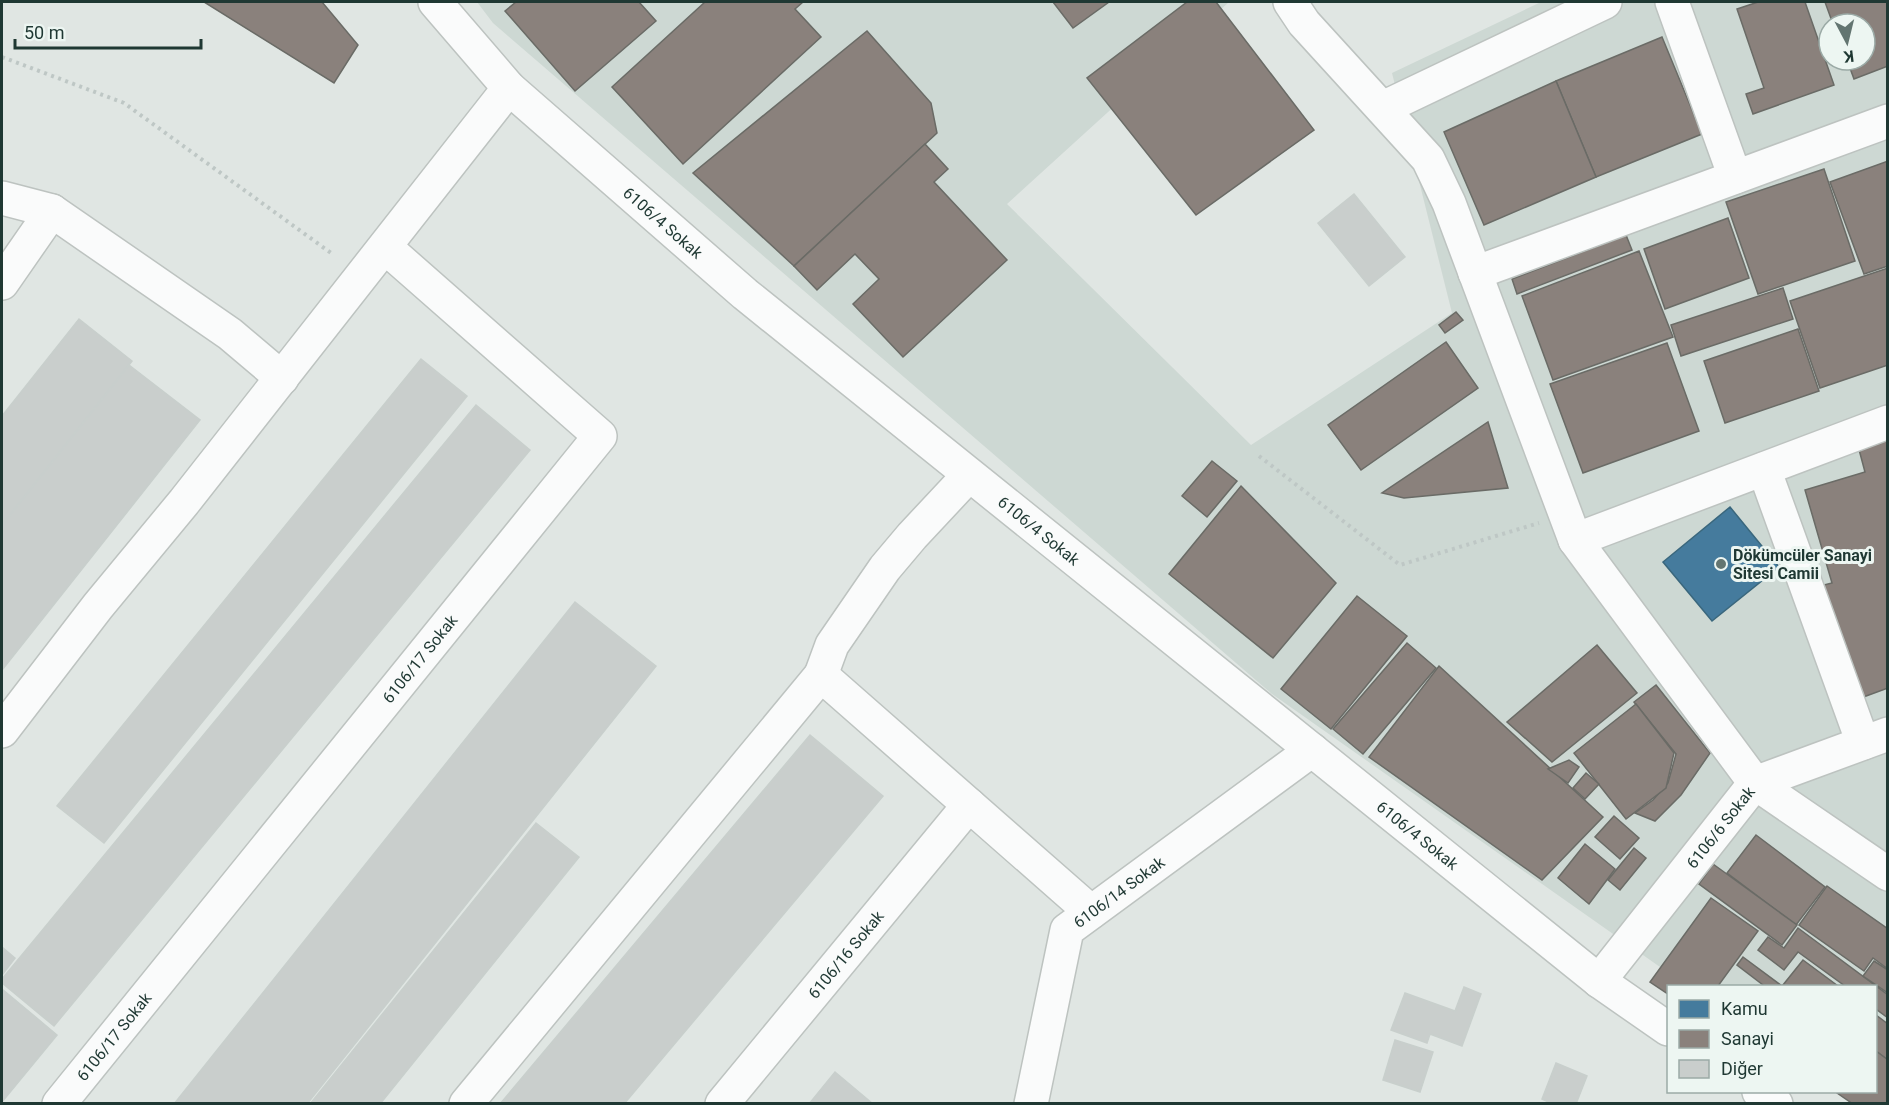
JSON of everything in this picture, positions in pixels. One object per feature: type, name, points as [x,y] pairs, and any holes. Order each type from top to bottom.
[{"type":"street","name":"6106/4 Sokak","points":[[435,2],[509,88],[745,294],[1599,981],[1667,1028]]},
{"type":"street","points":[[1290,2],[1304,23],[1428,159],[1449,203],[1570,527],[1755,783],[1887,874]]},
{"type":"street","points":[[1383,108],[1605,2]]},
{"type":"street","points":[[1672,2],[1735,177]]},
{"type":"street","points":[[2,731],[98,606],[184,502],[509,88]]},
{"type":"street","points":[[1475,273],[1887,121]]},
{"type":"street","points":[[2,198],[52,211],[230,334],[282,378]]},
{"type":"street","points":[[2,283],[52,211]]},
{"type":"street","name":"6106/17 Sokak","points":[[59,1104],[600,436],[385,247]]},
{"type":"street","points":[[1570,527],[1764,469],[1887,422]]},
{"type":"street","points":[[1764,469],[1875,738]]},
{"type":"street","points":[[466,1104],[821,675],[832,645],[872,587],[912,536],[969,475]]},
{"type":"street","points":[[821,675],[1091,912]]},
{"type":"street","name":"6106/6 Sokak","points":[[1599,981],[1755,783],[1875,738]]},
{"type":"street","name":"6106/14 Sokak","points":[[1030,1104],[1067,930],[1312,750]]},
{"type":"street","name":"6106/16 Sokak","points":[[722,1104],[969,805]]},
{"type":"street","points":[[1760,1093],[1776,1104]]},
{"type":"path","points":[[2,57],[124,103],[331,253]]},
{"type":"path","points":[[1259,456],[1400,565],[1570,527]]},
{"type":"shaded area","points":[[477,2],[1229,2],[1007,204],[1251,445],[1452,313],[1392,73],[1541,2],[1887,2],[1887,1103],[1853,1103],[1837,1093],[1877,1093],[1877,985],[1686,985],[1272,694],[493,23]]},
{"type":"building: Kamu","name":"Dökümcüler Sanayi Sitesi Camii","points":[[1730,507],[1779,567],[1712,621],[1663,562]]},
{"type":"building: Sanayi","points":[[204,2],[322,2],[358,45],[334,83]]},
{"type":"building: Sanayi","points":[[516,2],[639,2],[656,21],[575,91],[505,11]]},
{"type":"building: Sanayi","points":[[705,2],[803,2],[795,9],[821,37],[683,164],[612,87]]},
{"type":"building: Sanayi","points":[[1053,2],[1109,2],[1073,28]]},
{"type":"building: Sanayi","points":[[1187,2],[1216,2],[1314,130],[1196,215],[1087,78]]},
{"type":"building: Sanayi","points":[[1758,2],[1805,2],[1817,36],[1817,72],[1829,72],[1834,85],[1753,114],[1746,94],[1764,88],[1737,9]]},
{"type":"building: Sanayi","points":[[1825,2],[1888,2],[1888,66],[1877,70],[1877,12],[1829,12]]},
{"type":"building: Sanayi","points":[[867,31],[931,103],[937,133],[794,266],[693,173]]},
{"type":"building: Sanayi","points":[[1662,37],[1702,134],[1596,177],[1556,81]]},
{"type":"building: Sanayi","points":[[1851,72],[1872,72],[1854,79]]},
{"type":"building: Sanayi","points":[[1556,81],[1596,177],[1484,225],[1444,132]]},
{"type":"building: Sanayi","points":[[925,144],[948,169],[934,182],[1007,260],[903,357],[853,304],[879,279],[855,254],[817,290],[794,266]]},
{"type":"building: Sanayi","points":[[1888,161],[1888,266],[1864,274],[1830,182]]},
{"type":"building: Sanayi","points":[[1824,169],[1855,261],[1758,294],[1726,202]]},
{"type":"building: Sanayi","points":[[1728,218],[1749,278],[1665,309],[1644,249]]},
{"type":"building: Sanayi","points":[[1626,235],[1632,250],[1517,294],[1512,279]]},
{"type":"building: Sanayi","points":[[1639,251],[1673,337],[1553,380],[1522,296]]},
{"type":"building: Sanayi","points":[[1888,268],[1888,365],[1820,388],[1790,301]]},
{"type":"building: Sanayi","points":[[1783,288],[1793,319],[1681,356],[1671,325]]},
{"type":"building: Sanayi","points":[[1456,312],[1463,320],[1445,333],[1439,325]]},
{"type":"building: Sanayi","points":[[1798,329],[1819,391],[1725,423],[1704,361]]},
{"type":"building: Sanayi","points":[[1446,342],[1478,388],[1361,470],[1328,425]]},
{"type":"building: Sanayi","points":[[1667,343],[1699,431],[1583,473],[1550,384]]},
{"type":"building: Sanayi","points":[[1488,422],[1508,488],[1404,498],[1382,493]]},
{"type":"building: Sanayi","points":[[1888,435],[1888,688],[1858,699],[1816,587],[1832,583],[1805,490],[1865,472],[1857,442]]},
{"type":"building: Sanayi","points":[[1212,461],[1237,481],[1207,517],[1182,496]]},
{"type":"building: Sanayi","points":[[1241,486],[1336,583],[1273,658],[1169,574]]},
{"type":"building: Sanayi","points":[[1357,596],[1407,636],[1331,729],[1281,689]]},
{"type":"building: Sanayi","points":[[1407,643],[1436,668],[1363,754],[1333,729]]},
{"type":"building: Sanayi","points":[[1597,645],[1637,693],[1552,762],[1507,722]]},
{"type":"building: Sanayi","points":[[1439,666],[1603,817],[1542,880],[1369,757]]},
{"type":"building: Sanayi","points":[[1656,685],[1710,753],[1681,795],[1655,821],[1635,813],[1653,800],[1668,783],[1676,754],[1634,702]]},
{"type":"building: Sanayi","points":[[1636,704],[1674,753],[1666,788],[1626,819],[1574,753]]},
{"type":"building: Sanayi","points":[[1569,760],[1579,767],[1568,783],[1548,769]]},
{"type":"building: Sanayi","points":[[1586,773],[1599,784],[1585,799],[1573,788]]},
{"type":"building: Sanayi","points":[[1614,816],[1639,838],[1620,859],[1595,837]]},
{"type":"building: Sanayi","points":[[1756,835],[1825,887],[1796,925],[1727,873]]},
{"type":"building: Sanayi","points":[[1585,844],[1615,869],[1589,904],[1558,878]]},
{"type":"building: Sanayi","points":[[1634,848],[1646,858],[1620,890],[1608,880]]},
{"type":"building: Sanayi","points":[[1713,864],[1797,925],[1782,945],[1699,884]]},
{"type":"building: Sanayi","points":[[1827,886],[1888,929],[1888,969],[1873,958],[1864,971],[1799,925]]},
{"type":"building: Sanayi","points":[[1711,898],[1758,931],[1719,985],[1667,985],[1667,993],[1650,982]]},
{"type":"building: Sanayi","points":[[1798,928],[1875,985],[1844,985],[1798,952],[1784,970],[1758,950],[1768,937],[1784,948]]},
{"type":"building: Sanayi","points":[[1743,957],[1781,985],[1763,985],[1737,965]]},
{"type":"building: Sanayi","points":[[1803,960],[1837,985],[1783,985]]},
{"type":"building: Sanayi","points":[[1874,961],[1888,970],[1888,993],[1877,985],[1863,976]]},
{"type":"building: Sanayi","points":[[1877,987],[1888,995],[1888,1018],[1877,1010]]},
{"type":"building: Sanayi","points":[[1877,1016],[1888,1024],[1888,1060],[1877,1052]]},
{"type":"building: Sanayi","points":[[1877,1052],[1888,1060],[1888,1104],[1853,1104],[1837,1093],[1877,1093]]},
{"type":"building: Diğer","points":[[1354,194],[1405,257],[1369,286],[1318,223]]},
{"type":"building: Diğer","points":[[79,319],[132,361],[2,525],[2,416]]},
{"type":"building: Diğer","points":[[421,359],[467,396],[104,843],[57,806]]},
{"type":"building: Diğer","points":[[129,365],[200,420],[2,670],[2,525]]},
{"type":"building: Diğer","points":[[476,405],[530,450],[54,1026],[2,983],[2,979]]},
{"type":"building: Diğer","points":[[575,602],[656,666],[307,1104],[174,1104]]},
{"type":"building: Diğer","points":[[810,735],[883,796],[624,1104],[500,1104]]},
{"type":"building: Diğer","points":[[536,823],[579,857],[380,1104],[310,1104]]},
{"type":"building: Diğer","points":[[2,947],[15,958],[2,975]]},
{"type":"building: Diğer","points":[[1464,987],[1481,994],[1462,1046],[1430,1034],[1427,1043],[1391,1030],[1405,993],[1455,1011]]},
{"type":"building: Diğer","points":[[2,989],[57,1035],[2,1102]]},
{"type":"building: Diğer","points":[[1395,1040],[1433,1052],[1420,1092],[1383,1080]]},
{"type":"building: Diğer","points":[[1556,1063],[1587,1076],[1576,1104],[1553,1104],[1542,1099]]},
{"type":"building: Diğer","points":[[835,1072],[873,1104],[809,1104]]},
{"type":"place","name":"Dökümcüler Sanayi Sitesi Camii","points":[[1721,564]]}]
